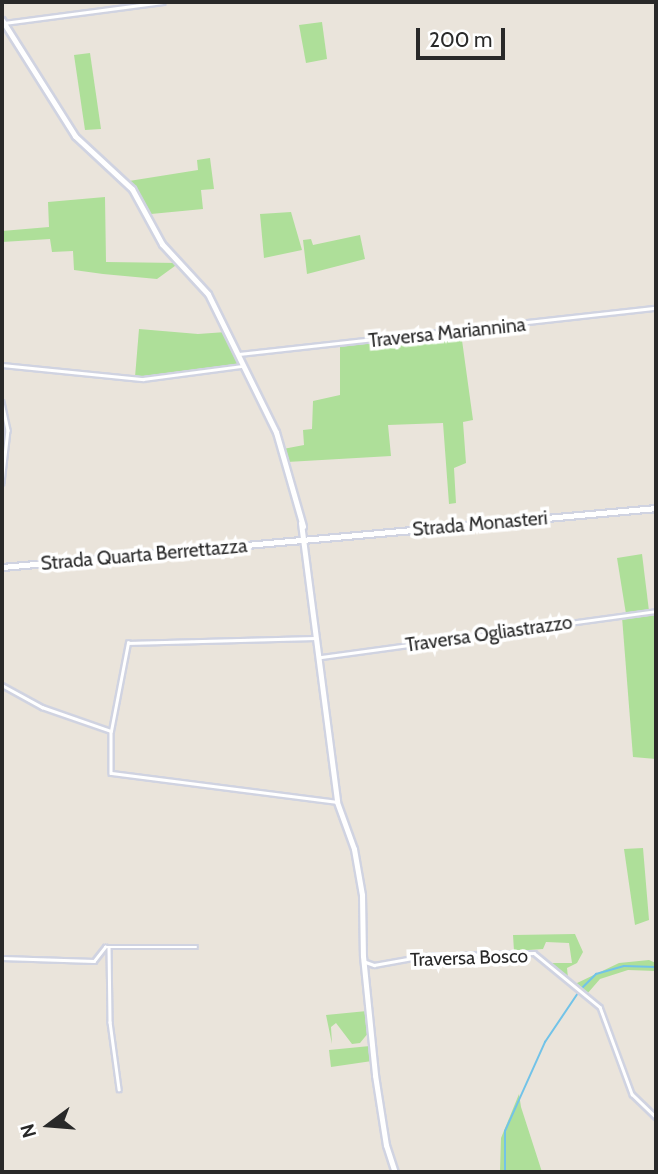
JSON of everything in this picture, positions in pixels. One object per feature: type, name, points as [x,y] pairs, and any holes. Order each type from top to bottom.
[{"type":"street","points":[[163,2],[3,22],[75,136],[132,189],[162,244],[208,294],[276,432],[303,528],[337,802],[357,859],[363,961],[381,1116],[395,1172]]},
{"type":"street","name":"Traversa Mariannina","points":[[238,354],[656,308]]},
{"type":"street","points":[[2,365],[143,379],[244,366]]},
{"type":"street","points":[[2,402],[8,430],[2,483]]},
{"type":"street","name":"Strada Monasteri","points":[[304,540],[656,508]]},
{"type":"street","points":[[303,528],[324,538],[305,554]]},
{"type":"street","points":[[303,528],[287,542],[305,554]]},
{"type":"street","name":"Strada Quarta Berrettazza","points":[[2,567],[304,540]]},
{"type":"street","name":"Traversa Ogliastrazzo","points":[[321,657],[656,611]]},
{"type":"street","points":[[317,638],[128,643],[111,731],[115,774],[337,802]]},
{"type":"street","points":[[2,685],[42,707],[111,731]]},
{"type":"street","points":[[109,947],[110,1022],[119,1089]]},
{"type":"street","points":[[2,958],[94,961],[109,947],[196,947]]},
{"type":"street","name":"Traversa Bosco","points":[[363,961],[374,965],[424,956],[534,953],[600,1007],[632,1094],[656,1117]]},
{"type":"green space","points":[[322,22],[327,59],[306,63],[299,25]]},
{"type":"green space","points":[[90,53],[101,129],[85,130],[74,55]]},
{"type":"green space","points":[[210,158],[214,189],[201,190],[203,209],[151,214],[129,181],[198,170],[197,160]]},
{"type":"green space","points":[[105,197],[106,262],[179,263],[157,279],[103,274],[74,270],[73,251],[52,252],[50,239],[2,242],[2,231],[49,227],[48,202]]},
{"type":"green space","points":[[291,212],[302,250],[264,258],[260,214]]},
{"type":"green space","points":[[360,235],[365,259],[307,274],[303,240],[311,239],[313,245]]},
{"type":"green space","points":[[139,329],[198,334],[226,332],[240,365],[135,377]]},
{"type":"green space","points":[[461,333],[473,420],[463,422],[466,463],[454,468],[456,503],[449,504],[443,423],[388,425],[391,456],[287,462],[283,449],[304,445],[303,430],[312,429],[313,401],[340,395],[340,346]]},
{"type":"green space","points":[[642,554],[649,611],[626,614],[617,558]]},
{"type":"green space","points":[[656,612],[656,759],[633,757],[622,617]]},
{"type":"green space","points":[[643,848],[649,920],[635,925],[624,849]]},
{"type":"green space","points":[[575,934],[583,952],[577,963],[567,968],[568,978],[549,963],[572,963],[569,943],[546,942],[543,949],[514,951],[513,935]]},
{"type":"green space","points":[[649,960],[656,963],[656,971],[628,970],[600,979],[587,994],[575,984],[619,963]]},
{"type":"green space","points":[[367,1011],[369,1032],[360,1043],[352,1044],[336,1023],[331,1027],[332,1044],[326,1015]]},
{"type":"green space","points":[[370,1046],[372,1061],[331,1067],[329,1050]]},
{"type":"green space","points":[[519,1094],[542,1172],[500,1172],[501,1138]]},
{"type":"waterway","points":[[505,1172],[505,1131],[545,1042],[580,990],[596,974],[624,966],[656,967]]}]
